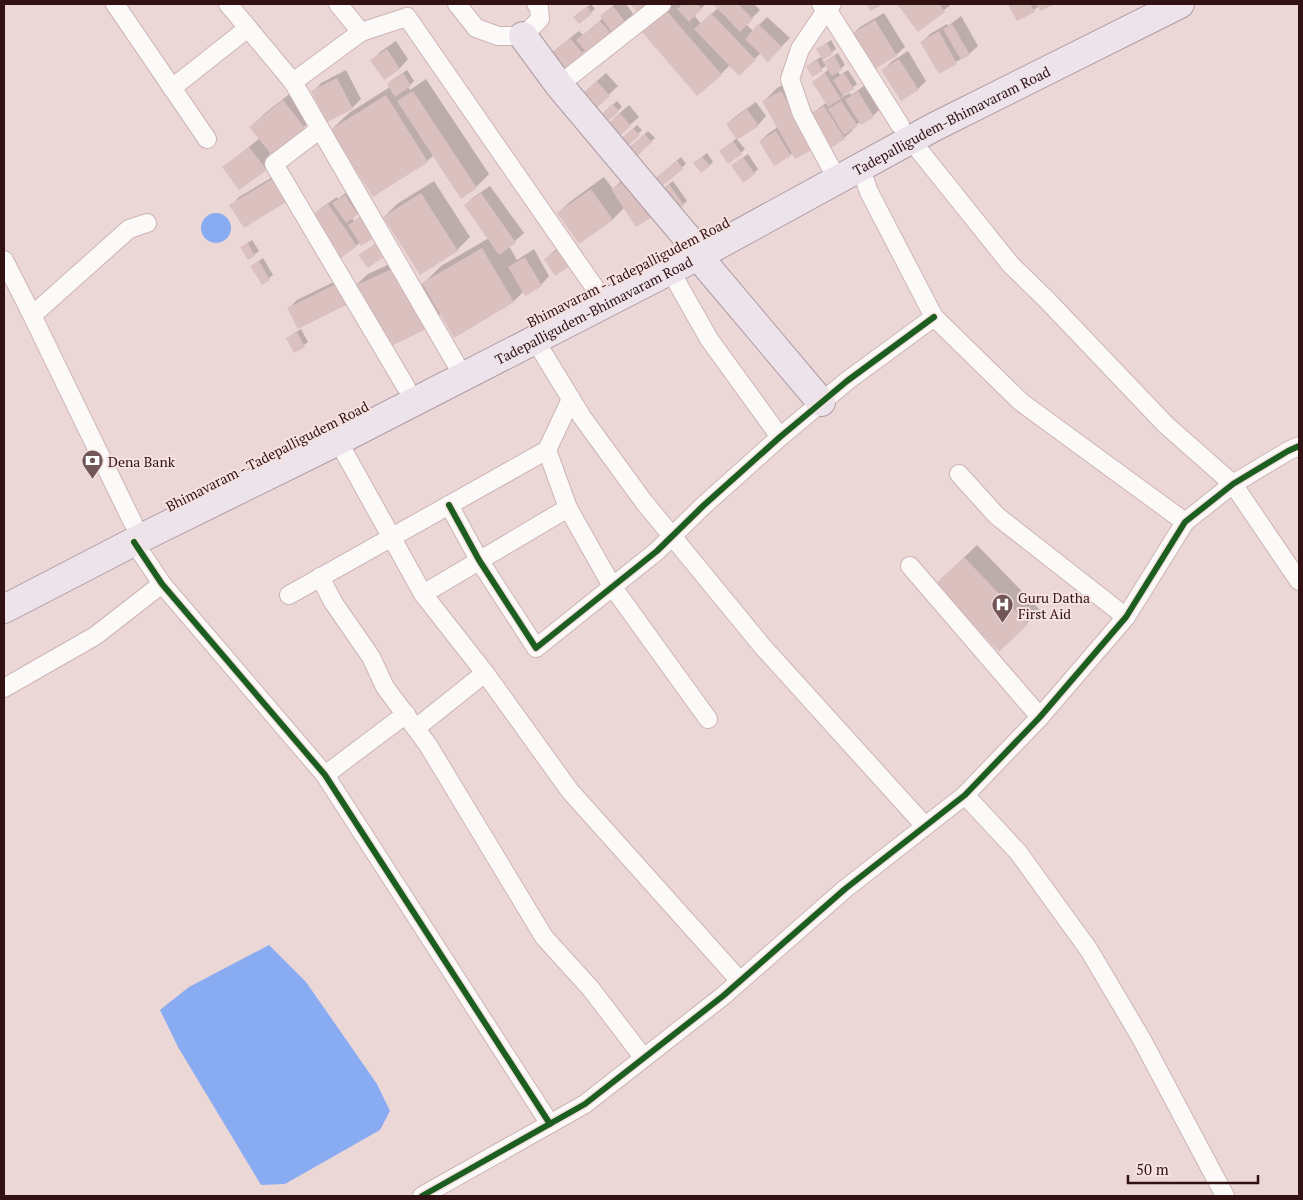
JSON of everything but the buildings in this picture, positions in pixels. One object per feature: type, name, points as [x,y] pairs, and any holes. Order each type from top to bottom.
[{"type":"main road","points":[[842,170],[905,132],[1143,4]]},
{"type":"main road","name":"Tadepalligudem-Bhimavaram Road","points":[[905,132],[1180,4]]},
{"type":"main road","points":[[523,36],[558,85],[821,402]]},
{"type":"main road","name":"Tadepalligudem-Bhimavaram Road","points":[[4,609],[134,532],[338,441],[535,340],[640,276],[670,270],[694,248],[842,170]]},
{"type":"main road","name":"Bhimavaram - Tadepalligudem Road","points":[[4,590],[134,532],[595,288],[640,276],[694,248]]},
{"type":"street","points":[[115,4],[207,139]]},
{"type":"street","points":[[228,4],[293,82],[456,362]]},
{"type":"street","points":[[338,4],[361,32]]},
{"type":"street","points":[[457,4],[476,28],[498,36],[523,36],[540,19],[539,8],[536,4]]},
{"type":"street","points":[[558,85],[662,4]]},
{"type":"street","points":[[1185,522],[1021,402],[934,318],[869,192],[842,170],[802,114],[790,79],[800,50],[826,5],[905,132],[1011,265],[1046,299],[1166,426],[1233,484],[1299,581]]},
{"type":"street","points":[[293,82],[361,32],[407,17],[595,288]]},
{"type":"street","points":[[172,88],[248,28]]},
{"type":"street","points":[[320,129],[274,164],[406,387]]},
{"type":"street","points":[[29,309],[36,312],[129,228],[147,223]]},
{"type":"street","points":[[4,260],[134,532],[162,584],[325,775],[550,1124]]},
{"type":"street","points":[[670,270],[709,339],[780,436]]},
{"type":"street","points":[[449,505],[479,560],[536,648],[657,551],[780,436],[821,402],[934,318]]},
{"type":"street","points":[[535,340],[572,399],[644,502],[763,647],[925,826]]},
{"type":"street","points":[[289,595],[546,450],[572,399]]},
{"type":"street","points":[[338,441],[423,594],[485,673],[570,791],[740,981]]},
{"type":"street","points":[[422,1196],[585,1104],[740,981],[846,889],[965,795],[1040,717],[1126,617],[1185,522],[1233,484],[1299,446]]},
{"type":"street","points":[[546,450],[568,508],[612,586],[708,719]]},
{"type":"street","points":[[959,474],[997,516],[1126,617]]},
{"type":"street","points":[[423,594],[568,508]]},
{"type":"street","points":[[910,566],[1040,717]]},
{"type":"street","points":[[320,577],[332,602],[371,657],[385,686],[428,745],[544,937],[591,989],[644,1057]]},
{"type":"street","points":[[4,688],[95,636],[162,584]]},
{"type":"street","points":[[416,728],[485,673]]},
{"type":"street","points":[[325,775],[406,714]]},
{"type":"street","points":[[965,795],[1018,852],[1089,950],[1141,1038],[1225,1196]]},
{"type":"water","points":[[216,213],[222,214],[230,222],[230,234],[222,242],[216,243],[210,242],[202,234],[201,228],[202,222],[210,214]]},
{"type":"water","points":[[269,945],[306,982],[377,1084],[390,1111],[380,1130],[285,1184],[261,1185],[178,1047],[160,1010],[189,987]]},
{"type":"cycle path","points":[[449,505],[479,560],[536,648],[657,551],[703,506],[780,437],[847,381],[934,317]]},
{"type":"cycle path","points":[[422,1196],[585,1104],[723,996],[845,889],[965,795],[1040,717],[1126,617],[1185,522],[1233,484],[1299,446]]},
{"type":"cycle path","points":[[134,542],[162,584],[325,775],[550,1124]]},
{"type":"place","name":"Dena Bank","points":[[92,480]]},
{"type":"place","name":"Guru Datha First Aid","points":[[1002,624]]}]
